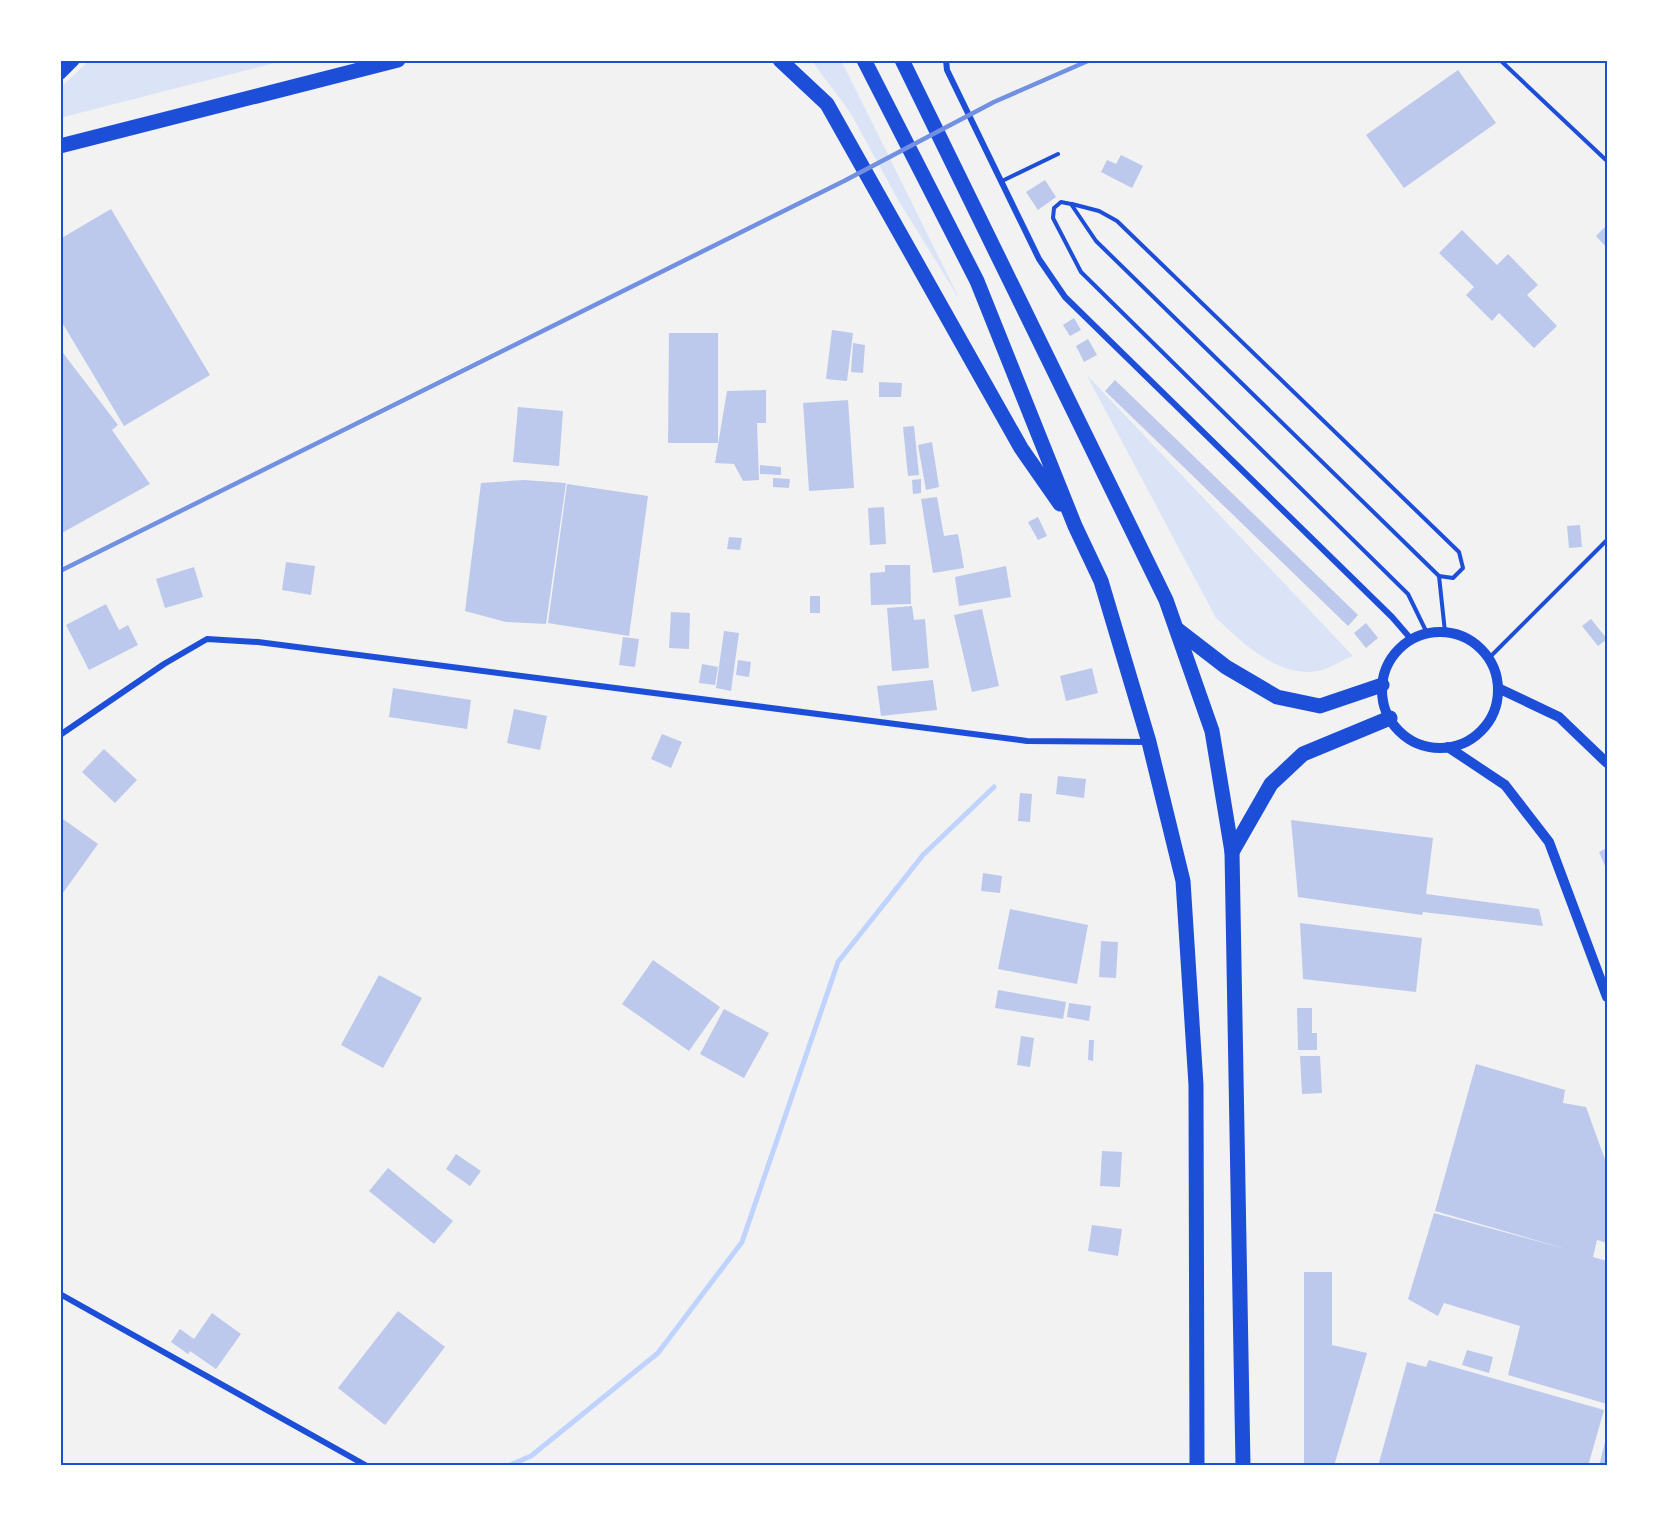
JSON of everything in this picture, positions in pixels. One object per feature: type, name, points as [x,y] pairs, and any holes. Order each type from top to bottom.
[{"type":"highway","points":[[60,146],[398,60]]},
{"type":"highway","points":[[780,60],[827,104],[1021,448],[1075,526]]},
{"type":"highway","points":[[864,60],[977,281],[1075,526],[1101,581],[1149,742],[1184,892],[1196,1085],[1197,1466]]},
{"type":"highway","points":[[902,60],[1166,600],[1212,731],[1232,852],[1243,1466]]},
{"type":"highway","points":[[1178,630],[1226,667],[1276,697],[1320,706],[1382,685]]},
{"type":"highway","points":[[1232,852],[1271,784],[1303,754],[1389,718]]},
{"type":"main road","points":[[60,74],[74,60]]},
{"type":"street","points":[[946,60],[947,70],[1039,260],[1065,297],[1392,617],[1411,639]]},
{"type":"street","points":[[1444,632],[1469,640],[1489,658],[1498,688],[1497,705],[1490,720],[1479,733],[1465,742],[1448,747],[1431,747],[1414,741],[1400,732],[1389,718],[1383,702],[1382,685],[1387,667],[1396,651],[1411,639],[1427,633],[1444,632]]},
{"type":"street","points":[[60,735],[164,664],[207,639],[258,642],[1027,741],[1149,742]]},
{"type":"street","points":[[1498,688],[1559,717],[1607,763]]},
{"type":"street","points":[[1448,747],[1505,785],[1549,842],[1607,997]]},
{"type":"street","points":[[60,1294],[367,1466]]},
{"type":"lane","points":[[1500,60],[1607,161]]},
{"type":"lane","points":[[1001,181],[1058,154]]},
{"type":"lane","points":[[1071,204],[1096,241],[1439,576],[1453,578],[1463,568],[1459,552],[1117,221],[1099,211],[1071,204],[1061,202],[1054,208],[1053,218],[1082,272],[1408,594],[1427,633]]},
{"type":"lane","points":[[1489,658],[1607,540]]},
{"type":"lane","points":[[1439,576],[1444,632]]},
{"type":"shaded area","points":[[90,60],[286,60],[60,118],[60,88]]},
{"type":"shaded area","points":[[811,60],[841,60],[960,300],[897,198],[850,112]]},
{"type":"shaded area","points":[[1086,374],[1353,656],[1318,671],[1303,672],[1288,669],[1261,656],[1216,618]]},
{"type":"building","points":[[1458,70],[1496,123],[1404,188],[1366,135]]},
{"type":"building","points":[[1121,155],[1143,166],[1132,188],[1101,172],[1107,160],[1116,164]]},
{"type":"building","points":[[1045,180],[1056,197],[1038,210],[1026,192]]},
{"type":"building","points":[[111,209],[210,375],[124,426],[60,319],[60,239]]},
{"type":"building","points":[[1607,225],[1607,248],[1596,236]]},
{"type":"building","points":[[1462,230],[1497,265],[1508,254],[1538,285],[1527,295],[1557,326],[1534,348],[1499,313],[1492,321],[1466,295],[1474,287],[1439,253]]},
{"type":"building","points":[[1074,318],[1081,330],[1070,336],[1063,325]]},
{"type":"building","points":[[832,330],[853,333],[847,381],[826,379]]},
{"type":"building","points":[[669,333],[718,333],[718,443],[668,443]]},
{"type":"building","points":[[1088,339],[1097,355],[1084,362],[1076,346]]},
{"type":"building","points":[[853,343],[865,345],[863,373],[851,372]]},
{"type":"building","points":[[60,349],[118,425],[112,430],[150,484],[60,534]]},
{"type":"building","points":[[1115,380],[1358,615],[1348,626],[1105,391]]},
{"type":"building","points":[[879,382],[902,383],[901,397],[879,397]]},
{"type":"building","points":[[766,390],[766,423],[757,423],[759,480],[743,481],[734,464],[715,463],[727,391]]},
{"type":"building","points":[[848,400],[854,488],[809,491],[803,403]]},
{"type":"building","points":[[518,407],[563,411],[559,466],[513,462]]},
{"type":"building","points":[[914,426],[919,475],[908,476],[903,427]]},
{"type":"building","points":[[932,442],[939,487],[926,490],[918,445]]},
{"type":"building","points":[[760,465],[781,467],[781,475],[760,474]]},
{"type":"building","points":[[773,478],[790,479],[789,488],[773,487]]},
{"type":"building","points":[[921,479],[921,493],[913,494],[912,480]]},
{"type":"building","points":[[524,480],[566,483],[546,624],[506,622],[465,611],[481,483]]},
{"type":"building","points":[[567,484],[648,496],[629,636],[548,623]]},
{"type":"building","points":[[937,497],[944,536],[958,534],[964,568],[933,573],[921,499]]},
{"type":"building","points":[[884,507],[886,544],[870,545],[868,508]]},
{"type":"building","points":[[1038,517],[1047,536],[1038,540],[1028,522]]},
{"type":"building","points":[[1580,525],[1582,547],[1569,548],[1567,526]]},
{"type":"building","points":[[729,537],[742,538],[740,550],[727,549]]},
{"type":"building","points":[[286,562],[315,566],[311,595],[282,590]]},
{"type":"building","points":[[885,565],[910,565],[911,604],[871,605],[870,573],[885,572]]},
{"type":"building","points":[[1006,566],[1011,597],[959,606],[955,577]]},
{"type":"building","points":[[194,567],[203,597],[165,608],[156,579]]},
{"type":"building","points":[[810,596],[820,596],[820,613],[810,613]]},
{"type":"building","points":[[106,604],[119,630],[128,625],[138,645],[89,670],[66,625]]},
{"type":"building","points":[[912,606],[914,620],[925,619],[929,668],[892,671],[887,608]]},
{"type":"building","points":[[982,609],[999,686],[972,692],[954,615]]},
{"type":"building","points":[[671,612],[690,613],[689,649],[669,648]]},
{"type":"building","points":[[1591,619],[1607,639],[1598,646],[1582,626]]},
{"type":"building","points":[[1366,623],[1378,638],[1366,648],[1354,633]]},
{"type":"building","points":[[724,631],[739,633],[731,691],[716,688]]},
{"type":"building","points":[[623,637],[639,639],[635,667],[619,665]]},
{"type":"building","points":[[738,660],[751,662],[749,677],[736,675]]},
{"type":"building","points":[[702,664],[718,667],[715,685],[699,683]]},
{"type":"building","points":[[1092,668],[1098,693],[1066,701],[1060,676]]},
{"type":"building","points":[[933,680],[937,710],[881,716],[877,686]]},
{"type":"building","points":[[393,688],[471,700],[467,729],[389,717]]},
{"type":"building","points":[[514,709],[547,716],[540,750],[507,743]]},
{"type":"building","points":[[662,734],[682,742],[671,768],[651,759]]},
{"type":"building","points":[[104,749],[137,780],[115,803],[82,772]]},
{"type":"building","points":[[1058,776],[1086,779],[1084,798],[1056,794]]},
{"type":"building","points":[[1020,793],[1032,794],[1030,822],[1018,821]]},
{"type":"building","points":[[60,817],[98,844],[60,897]]},
{"type":"building","points":[[1291,820],[1433,838],[1426,894],[1539,909],[1543,926],[1423,912],[1422,915],[1298,897]]},
{"type":"building","points":[[1607,848],[1607,865],[1605,866],[1599,852]]},
{"type":"building","points":[[983,873],[1002,876],[1000,893],[981,891]]},
{"type":"building","points":[[1010,909],[1088,925],[1077,984],[998,969]]},
{"type":"building","points":[[1300,923],[1422,938],[1416,992],[1303,979]]},
{"type":"building","points":[[1101,941],[1118,942],[1116,978],[1099,977]]},
{"type":"building","points":[[653,960],[720,1007],[689,1051],[622,1004]]},
{"type":"building","points":[[379,975],[422,998],[383,1068],[341,1045]]},
{"type":"building","points":[[998,990],[1066,1002],[1063,1019],[995,1008]]},
{"type":"building","points":[[1069,1003],[1091,1006],[1089,1021],[1067,1017]]},
{"type":"building","points":[[1297,1008],[1312,1008],[1312,1033],[1317,1033],[1317,1050],[1298,1050]]},
{"type":"building","points":[[724,1009],[769,1033],[744,1078],[700,1054]]},
{"type":"building","points":[[1021,1036],[1034,1038],[1030,1067],[1017,1065]]},
{"type":"building","points":[[1089,1040],[1094,1040],[1093,1061],[1088,1060]]},
{"type":"building","points":[[1300,1056],[1320,1056],[1322,1093],[1302,1094]]},
{"type":"building","points":[[1476,1064],[1565,1090],[1563,1103],[1586,1107],[1607,1165],[1607,1243],[1597,1240],[1593,1257],[1607,1261],[1607,1404],[1508,1375],[1520,1326],[1444,1303],[1438,1316],[1408,1299],[1434,1213],[1570,1250],[1435,1211]]},
{"type":"building","points":[[1102,1151],[1122,1152],[1120,1187],[1100,1186]]},
{"type":"building","points":[[456,1154],[481,1171],[470,1186],[446,1169]]},
{"type":"building","points":[[388,1168],[453,1221],[434,1244],[369,1191]]},
{"type":"building","points":[[1092,1225],[1122,1229],[1118,1256],[1088,1251]]},
{"type":"building","points":[[1304,1272],[1332,1272],[1332,1345],[1367,1353],[1334,1466],[1304,1466]]},
{"type":"building","points":[[398,1311],[445,1347],[385,1425],[338,1388]]},
{"type":"building","points":[[212,1313],[241,1334],[216,1369],[190,1351],[188,1354],[171,1342],[180,1329],[194,1339]]},
{"type":"building","points":[[1467,1350],[1493,1357],[1489,1373],[1462,1365]]},
{"type":"building","points":[[1429,1360],[1604,1410],[1588,1466],[1378,1466],[1407,1362],[1426,1367]]},
{"type":"building","points":[[1606,1438],[1607,1466],[1599,1466]]},
{"type":"waterway","points":[[508,1466],[531,1456],[658,1353],[742,1242],[838,962],[923,855],[994,787]]},
{"type":"railway","points":[[60,571],[844,181],[994,102],[1090,60]]}]
